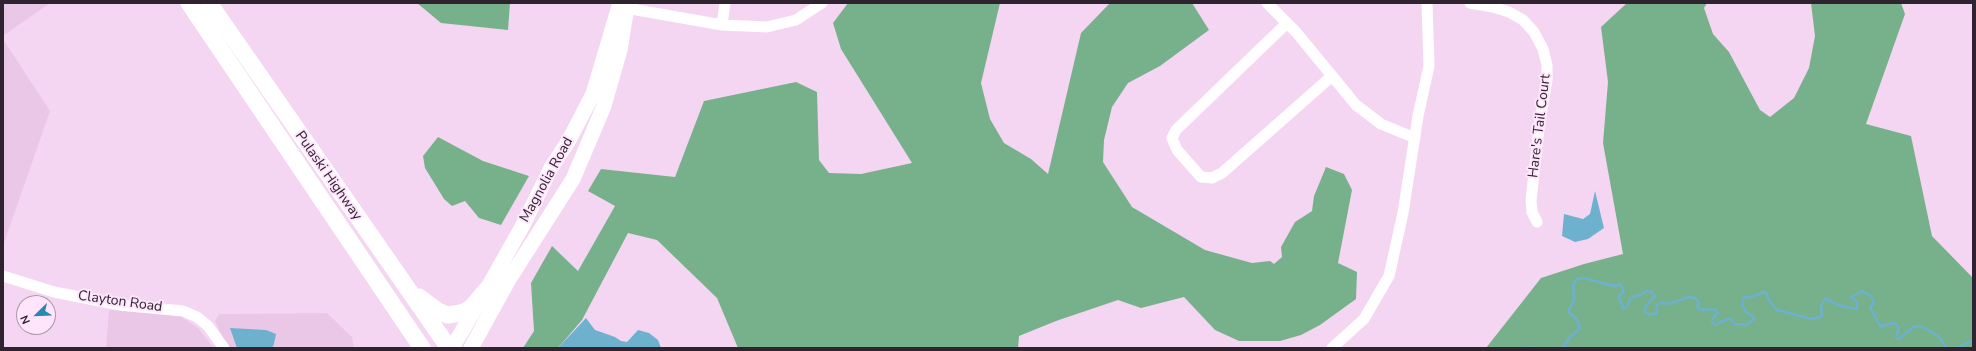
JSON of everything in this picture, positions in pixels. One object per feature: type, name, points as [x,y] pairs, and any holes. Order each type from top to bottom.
[{"type":"highway","name":"Pulaski Highway","points":[[189,3],[422,348]]},
{"type":"highway","name":"Pulaski Highway","points":[[209,3],[448,348]]},
{"type":"highway","points":[[395,272],[411,290],[429,306],[447,315],[464,312],[472,307],[487,289]]},
{"type":"main road","name":"Magnolia Road","points":[[452,348],[523,225],[551,168],[569,140],[593,94],[625,5]]},
{"type":"main road","name":"Magnolia Road","points":[[471,348],[508,281],[574,179],[604,106],[620,50],[625,5]]},
{"type":"street","points":[[722,25],[725,3]]},
{"type":"street","points":[[625,5],[722,25],[767,27],[796,20],[822,3]]},
{"type":"street","points":[[1267,3],[1287,23],[1356,105],[1381,124],[1415,138]]},
{"type":"street","points":[[1332,348],[1364,320],[1389,276],[1403,213],[1418,116],[1429,66],[1427,3]]},
{"type":"street","name":"Hare's Tail Court","points":[[1470,3],[1510,12],[1523,20],[1534,32],[1543,49],[1547,65],[1547,80],[1539,128],[1531,200],[1532,212],[1537,222]]},
{"type":"street","points":[[1287,23],[1176,130],[1172,138],[1177,150],[1201,177],[1212,178],[1217,176],[1332,76]]},
{"type":"street","name":"Clayton Road","points":[[3,276],[54,292],[113,303],[183,311],[197,317],[208,326],[224,348]]},
{"type":"shaded area","points":[[3,3],[50,3],[3,36]]},
{"type":"shaded area","points":[[3,39],[50,111],[3,246]]},
{"type":"shaded area","points":[[109,310],[180,316],[198,328],[214,348],[106,348]]},
{"type":"shaded area","points":[[327,313],[352,337],[354,348],[228,348],[215,321],[219,314]]},
{"type":"green space","points":[[417,3],[510,3],[508,30],[441,23]]},
{"type":"green space","points":[[848,3],[1000,3],[981,83],[990,119],[1004,143],[1031,159],[1048,174],[1081,33],[1110,3],[1192,3],[1209,30],[1160,66],[1128,83],[1112,107],[1104,140],[1103,162],[1132,207],[1205,250],[1252,263],[1270,261],[1274,264],[1282,257],[1281,247],[1295,222],[1312,211],[1314,196],[1326,167],[1344,174],[1352,190],[1338,263],[1357,272],[1356,299],[1320,325],[1301,335],[1280,341],[1239,341],[1215,330],[1184,297],[1141,308],[1118,300],[1056,321],[1019,336],[1018,348],[738,348],[717,298],[657,240],[628,233],[582,320],[558,348],[523,348],[534,331],[531,283],[552,246],[578,271],[615,206],[588,191],[601,169],[675,177],[704,101],[796,82],[817,92],[819,160],[829,173],[861,174],[912,163],[841,49],[833,23]]},
{"type":"green space","points":[[1627,3],[1707,3],[1704,8],[1713,34],[1729,52],[1760,110],[1770,117],[1794,98],[1809,68],[1815,36],[1811,3],[1901,3],[1905,14],[1866,124],[1911,136],[1932,236],[1973,278],[1973,348],[1486,348],[1541,278],[1584,264],[1623,254],[1603,143],[1608,82],[1601,27]]},
{"type":"green space","points":[[438,137],[483,161],[529,176],[501,225],[479,218],[465,201],[452,206],[444,199],[425,168],[423,156]]},
{"type":"water","points":[[1595,191],[1604,228],[1588,239],[1575,242],[1562,236],[1564,214],[1583,219],[1590,214]]},
{"type":"water","points":[[586,318],[595,330],[615,337],[621,341],[627,342],[638,330],[649,333],[658,340],[661,348],[558,348]]},
{"type":"water","points":[[230,328],[266,330],[276,334],[274,344],[272,348],[237,348]]},
{"type":"waterway","points":[[1563,348],[1569,338],[1580,328],[1576,318],[1568,312],[1574,300],[1573,285],[1577,279],[1584,278],[1614,286],[1620,284],[1624,291],[1619,296],[1623,308],[1627,307],[1630,299],[1635,296],[1647,291],[1652,292],[1655,296],[1646,306],[1644,311],[1649,315],[1657,313],[1656,306],[1662,302],[1668,304],[1689,297],[1695,298],[1699,303],[1697,307],[1699,309],[1716,310],[1718,313],[1713,318],[1712,322],[1715,325],[1730,318],[1735,324],[1747,325],[1755,318],[1745,311],[1742,305],[1744,297],[1752,297],[1761,293],[1766,292],[1768,299],[1777,310],[1812,319],[1822,316],[1821,306],[1825,299],[1845,307],[1857,309],[1857,302],[1851,297],[1862,291],[1871,296],[1874,303],[1870,307],[1880,326],[1895,323],[1899,328],[1896,337],[1899,339],[1913,327],[1921,326],[1938,336],[1947,348]]},
{"type":"waterway","points":[[1957,348],[1973,340]]},
{"type":"waterway","points":[[1523,348],[1535,348]]}]
